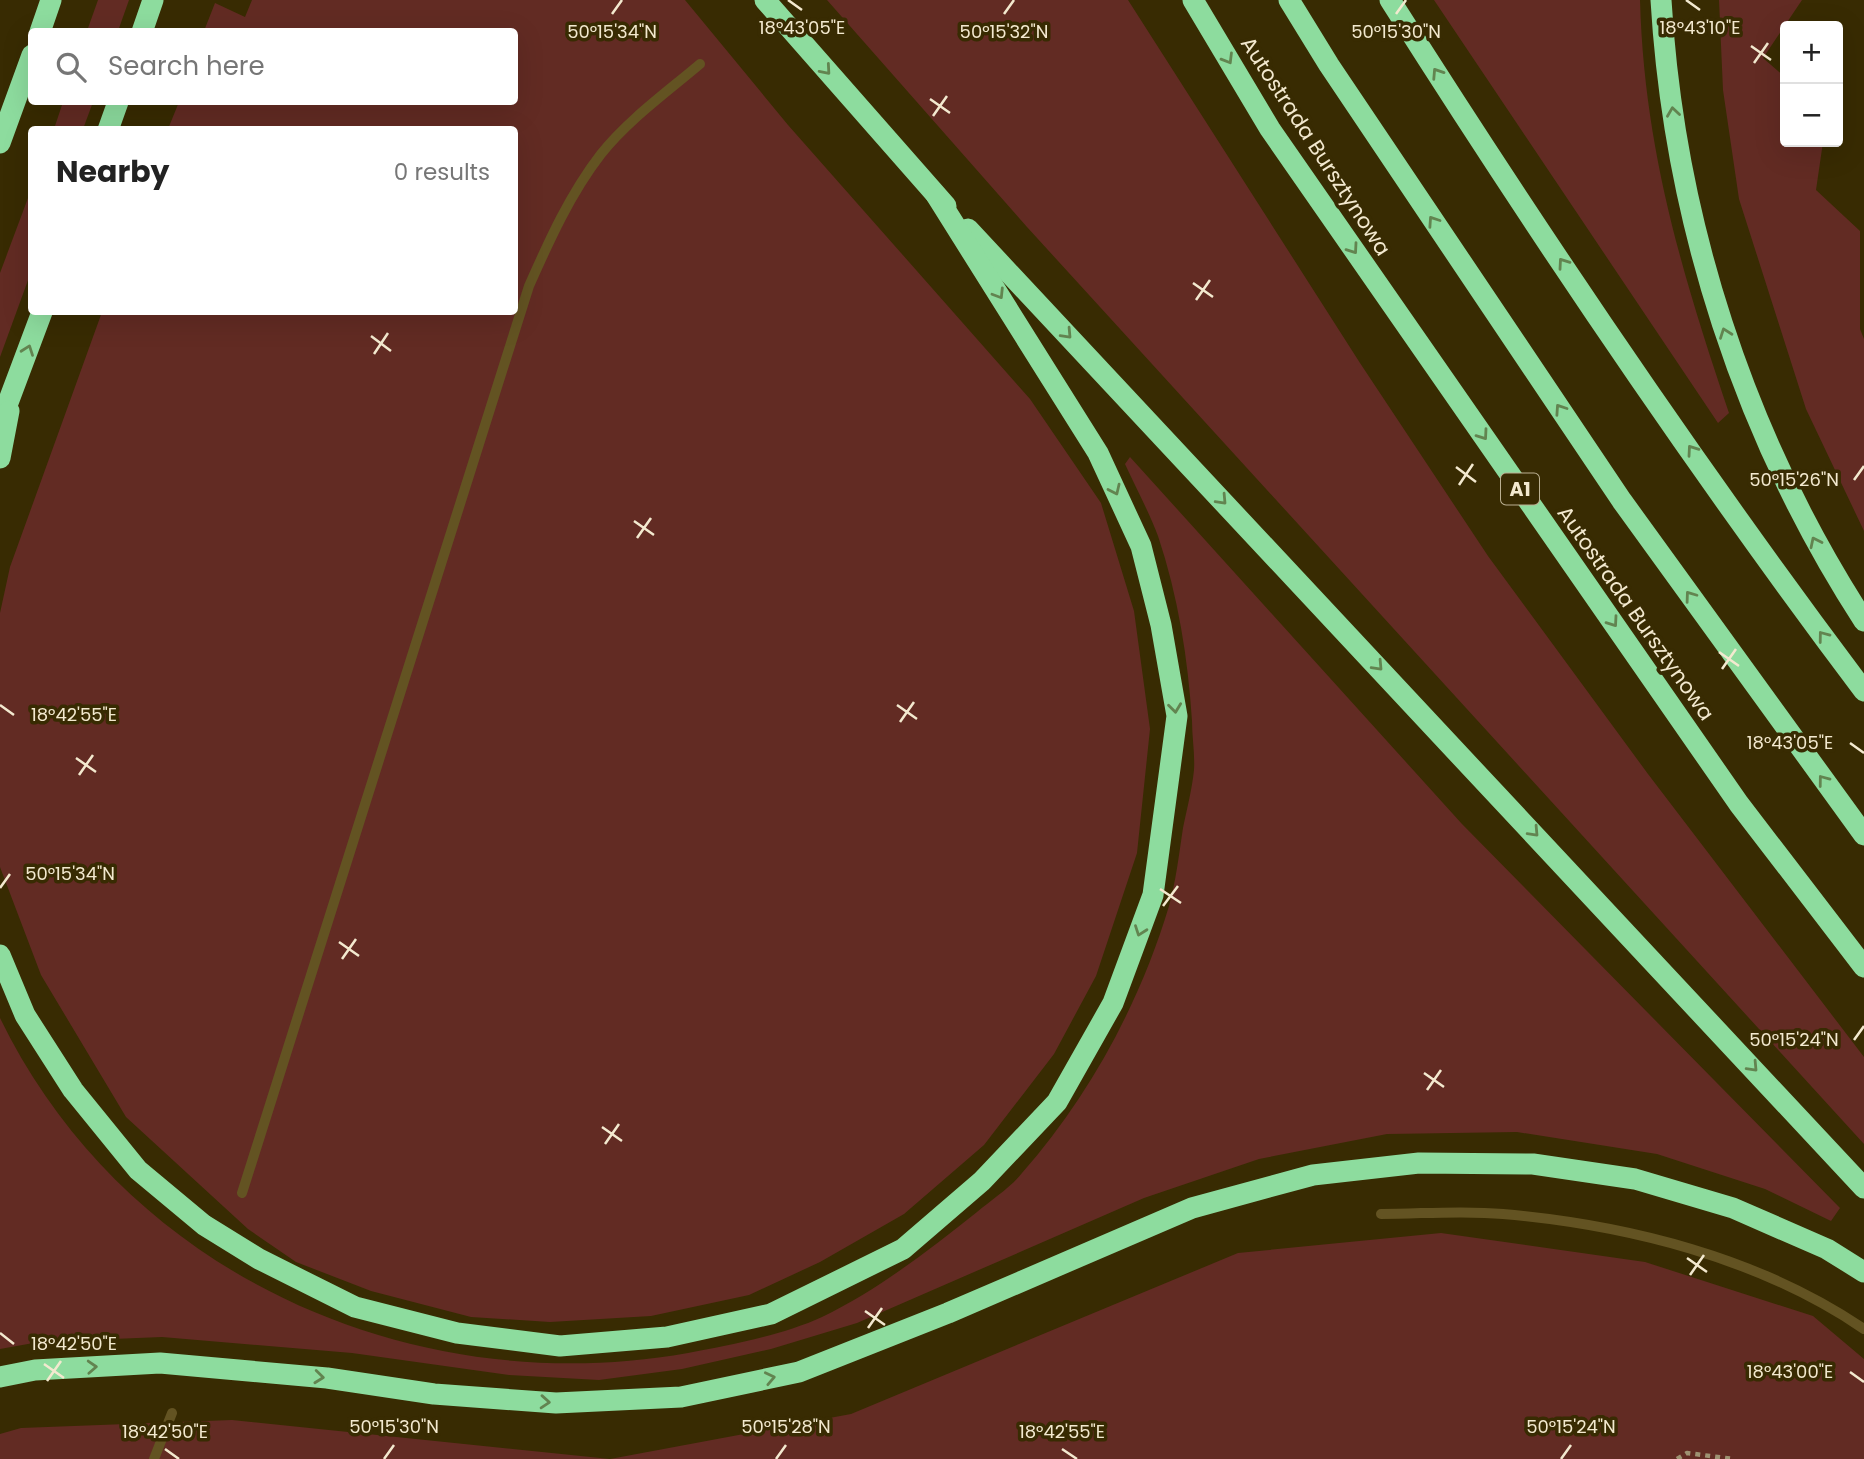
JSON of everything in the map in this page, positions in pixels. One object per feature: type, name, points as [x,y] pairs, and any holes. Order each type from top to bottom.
[{"type":"highway","points":[[41,28],[51,0]]},
{"type":"highway","points":[[143,28],[153,0]]},
{"type":"highway","points":[[765,0],[936,195],[1864,1188]]},
{"type":"highway","name":"Autostrada Bursztynowa","points":[[1194,0],[1278,140],[1739,804],[1864,967]]},
{"type":"highway","points":[[1289,0],[1329,65],[1622,501],[1864,835]]},
{"type":"highway","points":[[1390,0],[1538,227],[1792,595],[1864,691]]},
{"type":"highway","points":[[1661,0],[1673,113],[1684,178],[1722,327],[1787,486],[1823,558],[1864,621]]},
{"type":"highway","points":[[0,143],[28,66]]},
{"type":"highway","points":[[109,126],[117,105]]},
{"type":"highway","points":[[0,955],[25,1015],[73,1090],[138,1170],[204,1225],[259,1259],[355,1307],[457,1333],[561,1346],[667,1337],[771,1314],[903,1249],[982,1181],[1057,1102],[1113,1003],[1153,895],[1177,716],[1157,611],[1141,546],[1125,511],[1098,453],[936,195]]},
{"type":"highway","points":[[0,424],[40,315]]},
{"type":"highway","points":[[0,458],[14,388]]},
{"type":"highway","points":[[0,1377],[35,1370],[160,1363],[327,1377],[433,1394],[556,1403],[681,1397],[799,1372],[948,1313],[1192,1208],[1313,1175],[1419,1163],[1533,1164],[1635,1179],[1732,1208],[1827,1249],[1864,1272]]},
{"type":"path","points":[[1677,1459],[1687,1453],[1732,1459]]},
{"type":"shaded area","points":[[98,0],[129,0],[119,28],[88,28]]},
{"type":"shaded area","points":[[252,0],[685,0],[788,125],[1030,399],[1101,503],[1134,611],[1150,729],[1137,853],[1096,976],[1054,1054],[984,1145],[904,1214],[820,1262],[749,1295],[651,1316],[550,1322],[471,1317],[371,1291],[296,1262],[248,1229],[126,1117],[41,975],[0,867],[0,613],[10,567],[101,315],[518,315],[518,126],[169,126],[178,105],[518,105],[518,28],[205,28],[215,3],[245,17]]},
{"type":"shaded area","points":[[827,0],[1128,0],[1360,363],[1488,556],[1648,774],[1864,1057],[1864,1144],[1027,227]]},
{"type":"shaded area","points":[[1434,0],[1640,0],[1649,107],[1668,210],[1696,311],[1729,413],[1718,423]]},
{"type":"shaded area","points":[[1719,0],[1802,0],[1788,21],[1780,21],[1780,33],[1763,58],[1780,73],[1780,147],[1822,147],[1816,190],[1860,231],[1860,329],[1864,339],[1864,531],[1806,409],[1739,199],[1723,90]]},
{"type":"shaded area","points":[[62,105],[92,105],[84,126],[55,126]]},
{"type":"shaded area","points":[[28,198],[28,280],[0,357],[0,273]]},
{"type":"shaded area","points":[[1130,457],[1462,824],[1840,1208],[1831,1221],[1765,1189],[1657,1154],[1517,1132],[1387,1134],[1259,1159],[1144,1198],[857,1323],[771,1349],[682,1369],[599,1380],[509,1375],[352,1353],[162,1337],[39,1342],[0,1349],[0,1018],[54,1108],[122,1186],[200,1250],[288,1300],[382,1336],[482,1357],[585,1363],[688,1353],[774,1334],[822,1317],[863,1295],[922,1255],[977,1212],[1022,1173],[1069,1113],[1090,1081],[1110,1047],[1143,978],[1174,887],[1194,770],[1190,697],[1185,651],[1171,581],[1158,536],[1125,464]]},
{"type":"shaded area","points":[[1441,1233],[1645,1262],[1813,1316],[1864,1359],[1864,1459],[610,1459],[851,1414],[1238,1253]]},
{"type":"shaded area","points":[[232,1420],[610,1459],[0,1459],[0,1434],[21,1428]]},
{"type":"waterway","points":[[242,1193],[529,286],[570,201],[601,154],[635,118],[700,64]]},
{"type":"waterway","points":[[1381,1214],[1503,1214],[1550,1219],[1645,1236],[1737,1264],[1824,1304],[1864,1329]]},
{"type":"waterway","points":[[154,1459],[172,1413]]}]
